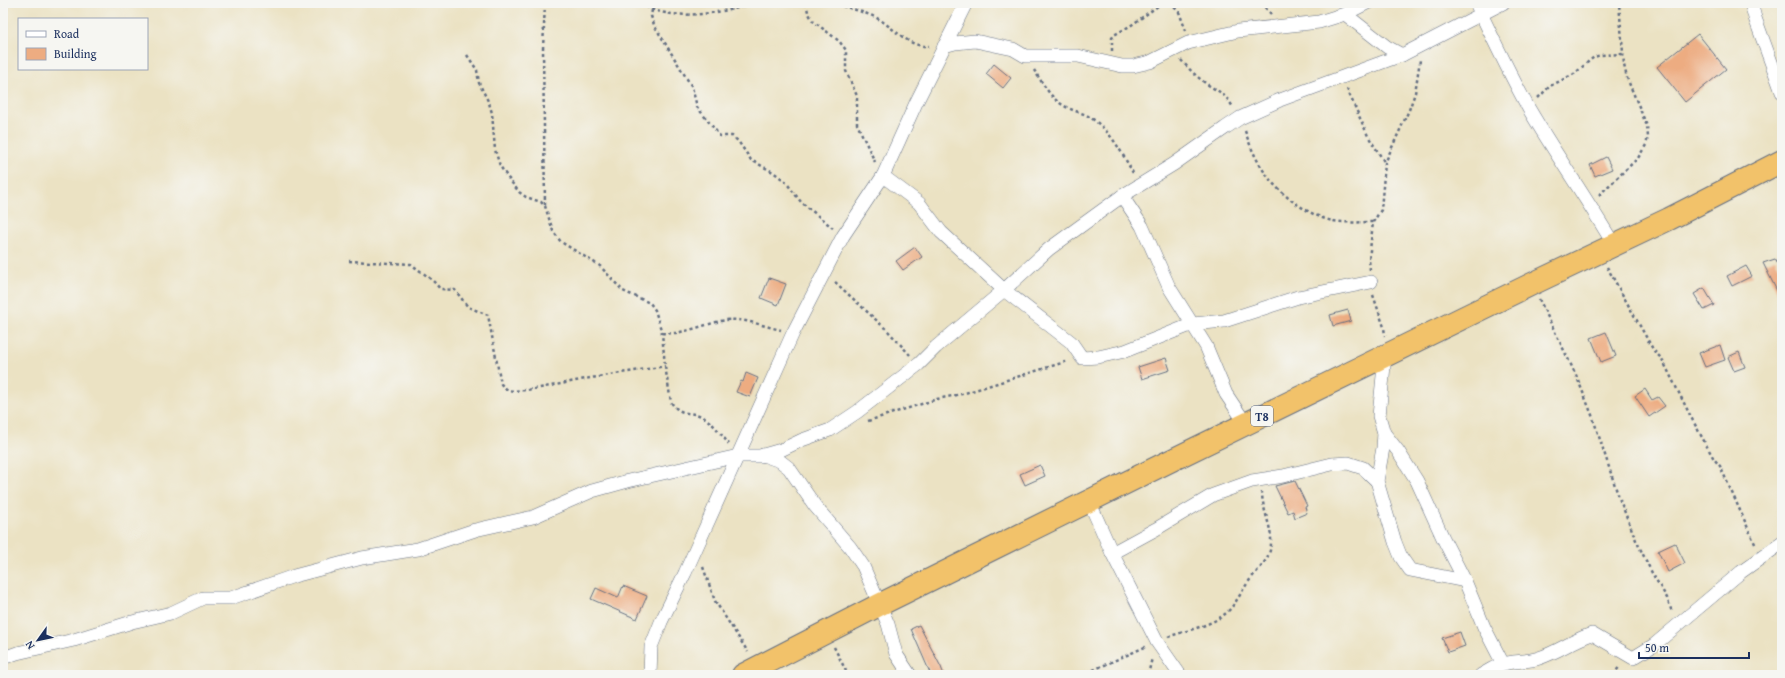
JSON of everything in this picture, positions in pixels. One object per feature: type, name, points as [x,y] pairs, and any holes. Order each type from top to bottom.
[{"type":"highway","name":"T8","points":[[751,671],[879,605],[1089,501],[1532,284],[1607,249],[1782,161]]},
{"type":"street","points":[[650,675],[651,647],[661,622],[793,333],[843,236],[883,176],[916,103],[966,3]]},
{"type":"street","points":[[944,46],[955,43],[975,41],[1013,49],[1024,56],[1078,56],[1122,66],[1133,66],[1150,62],[1188,43],[1238,30],[1319,22],[1345,14],[1367,3]]},
{"type":"street","points":[[3,658],[17,653],[74,640],[132,622],[171,613],[203,598],[231,598],[294,576],[362,558],[418,549],[475,530],[533,517],[592,491],[628,481],[738,456],[763,455],[781,450],[802,440],[830,430],[858,412],[919,364],[936,347],[1004,290],[1048,249],[1122,196],[1240,118],[1280,100],[1402,55],[1421,46],[1479,8],[1503,3]]},
{"type":"street","points":[[1751,3],[1782,92]]},
{"type":"street","points":[[1479,8],[1529,108],[1560,160],[1589,203],[1607,249]]},
{"type":"street","points":[[1345,14],[1387,47],[1402,55]]},
{"type":"street","points":[[883,176],[919,203],[941,232],[1004,290],[1071,342],[1082,358],[1098,357],[1125,351],[1193,324],[1224,321],[1298,298],[1371,282]]},
{"type":"street","points":[[1122,196],[1142,226],[1169,287],[1206,346],[1226,394],[1246,424]]},
{"type":"street","points":[[1385,356],[1379,416],[1384,433],[1377,481],[1395,542],[1401,557],[1410,570],[1465,581]]},
{"type":"street","points":[[1384,433],[1398,451],[1417,481],[1440,532],[1465,581],[1484,627],[1502,664]]},
{"type":"street","points":[[763,455],[780,461],[789,468],[815,506],[850,547],[863,566],[892,634],[896,654],[910,675]]},
{"type":"street","points":[[1112,553],[1156,529],[1213,494],[1261,479],[1283,476],[1332,464],[1348,463],[1363,468],[1377,481]]},
{"type":"street","points":[[1089,501],[1112,553],[1157,642],[1180,675]]},
{"type":"street","points":[[1481,675],[1502,664],[1525,662],[1553,653],[1581,637],[1592,634],[1633,658],[1654,645],[1741,572],[1782,543]]},
{"type":"path","points":[[545,3],[543,49],[545,206],[553,232],[561,242],[600,266],[623,291],[650,303],[657,314],[662,333],[665,366],[671,402],[674,407],[683,413],[697,414],[706,418],[738,456]]},
{"type":"path","points":[[641,3],[652,10],[685,14],[732,10],[757,3]]},
{"type":"path","points":[[806,3],[808,12],[813,21],[839,41],[846,50],[846,70],[857,96],[856,124],[883,176]]},
{"type":"path","points":[[831,3],[855,9],[877,18],[913,43],[924,47],[944,46]]},
{"type":"path","points":[[1101,61],[1112,52],[1112,38],[1114,35],[1130,26],[1162,3]]},
{"type":"path","points":[[1170,3],[1179,12],[1188,43]]},
{"type":"path","points":[[1589,203],[1638,158],[1646,145],[1648,137],[1647,126],[1627,78],[1623,54],[1619,3]]},
{"type":"path","points":[[652,10],[651,16],[654,24],[692,87],[697,107],[720,136],[732,136],[738,141],[751,160],[773,172],[785,181],[801,202],[843,236]]},
{"type":"path","points":[[1385,356],[1384,327],[1374,299],[1369,260],[1373,222],[1381,210],[1385,163],[1405,122],[1415,93],[1421,46]]},
{"type":"path","points":[[1172,51],[1194,74],[1225,95],[1240,118],[1252,152],[1266,176],[1277,190],[1293,203],[1317,216],[1341,222],[1373,222]]},
{"type":"path","points":[[1529,108],[1550,86],[1574,74],[1588,61],[1601,55],[1623,54]]},
{"type":"path","points":[[467,55],[477,70],[479,83],[489,103],[492,113],[495,150],[500,166],[519,192],[526,197],[541,202],[545,206]]},
{"type":"path","points":[[1024,56],[1052,96],[1062,105],[1090,117],[1116,143],[1139,186]]},
{"type":"path","points":[[1343,78],[1368,136],[1385,163]]},
{"type":"path","points":[[1607,249],[1651,345],[1662,360],[1707,446],[1720,466],[1761,558]]},
{"type":"path","points":[[349,261],[411,264],[417,270],[433,280],[440,289],[455,290],[468,307],[488,316],[501,384],[509,390],[577,382],[598,376],[665,366]]},
{"type":"path","points":[[824,271],[888,331],[919,364]]},
{"type":"path","points":[[1532,284],[1576,375],[1592,415],[1628,519],[1652,573],[1667,598],[1677,626]]},
{"type":"path","points":[[662,333],[672,333],[726,320],[739,320],[793,333]]},
{"type":"path","points":[[861,424],[937,399],[962,394],[1042,368],[1082,358]]},
{"type":"path","points":[[1082,675],[1157,642],[1199,628],[1231,608],[1244,587],[1264,563],[1270,552],[1270,526],[1262,500],[1261,479]]},
{"type":"path","points":[[695,550],[702,562],[715,601],[751,671]]},
{"type":"path","points":[[826,633],[848,675]]},
{"type":"building","points":[[1698,34],[1726,69],[1685,102],[1657,67]]},
{"type":"building","points":[[994,64],[1011,78],[1003,88],[986,74]]},
{"type":"building","points":[[1606,157],[1612,169],[1595,176],[1590,165]]},
{"type":"building","points":[[915,247],[922,257],[903,270],[896,261]]},
{"type":"building","points":[[1775,259],[1782,272],[1782,301],[1763,263]]},
{"type":"building","points":[[1746,266],[1752,276],[1732,286],[1727,276]]},
{"type":"building","points":[[769,278],[786,284],[778,305],[761,298]]},
{"type":"building","points":[[1704,288],[1714,305],[1704,310],[1694,294]]},
{"type":"building","points":[[1348,310],[1351,321],[1333,326],[1330,315]]},
{"type":"building","points":[[1606,332],[1616,356],[1601,362],[1591,338]]},
{"type":"building","points":[[1720,345],[1725,360],[1705,367],[1699,353]]},
{"type":"building","points":[[1739,352],[1745,367],[1734,371],[1728,357]]},
{"type":"building","points":[[1166,358],[1170,370],[1142,379],[1138,367]]},
{"type":"building","points":[[746,373],[758,378],[750,397],[736,392],[741,381],[743,382]]},
{"type":"building","points":[[1645,389],[1652,400],[1658,397],[1665,406],[1649,417],[1635,396]]},
{"type":"building","points":[[1040,465],[1045,476],[1025,485],[1020,474]]},
{"type":"building","points":[[1295,481],[1307,506],[1305,507],[1307,513],[1295,518],[1293,511],[1288,513],[1275,486]]},
{"type":"building","points":[[1675,543],[1685,563],[1668,572],[1658,551]]},
{"type":"building","points":[[623,586],[647,596],[637,619],[591,599],[596,588],[618,598]]},
{"type":"building","points":[[919,625],[944,675],[931,675],[911,629]]},
{"type":"building","points":[[1460,632],[1465,646],[1448,652],[1442,638]]}]
